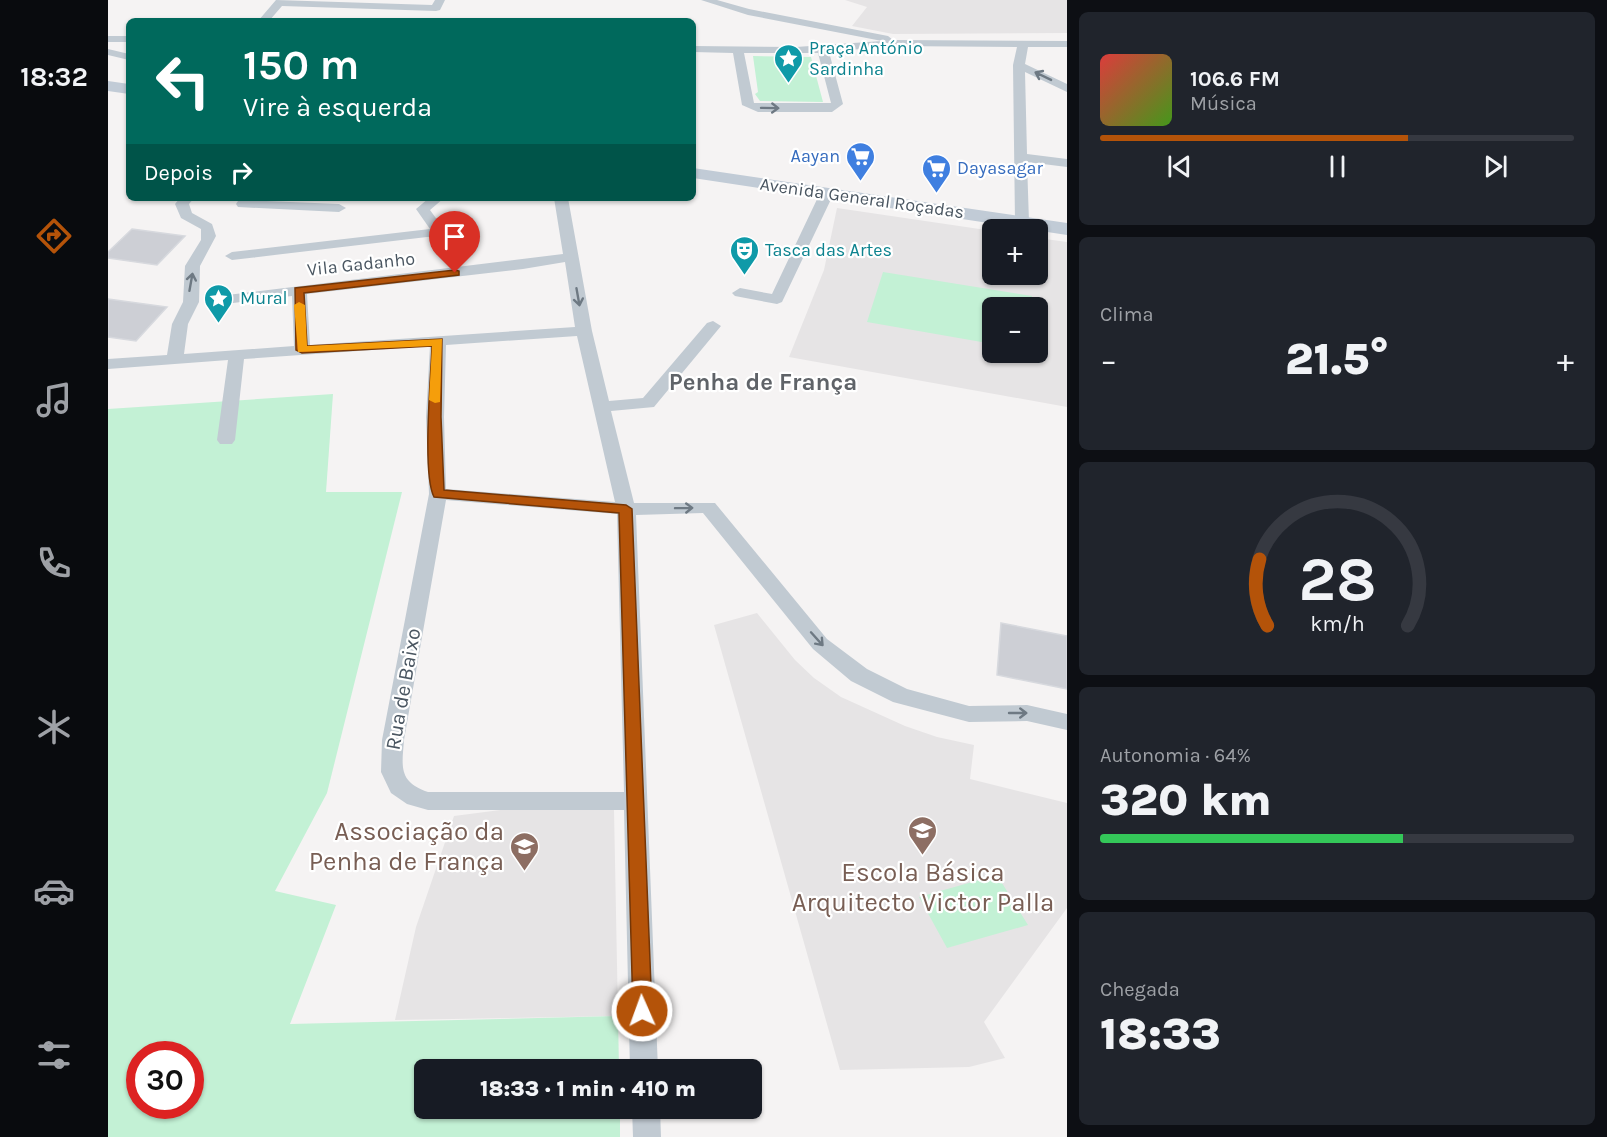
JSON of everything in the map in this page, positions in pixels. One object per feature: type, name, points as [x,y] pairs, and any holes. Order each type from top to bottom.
[{"type":"street","points":[[706,0],[748,12],[880,36],[902,43]]},
{"type":"street","points":[[266,18],[281,1],[438,4]]},
{"type":"street","points":[[108,39],[126,39]]},
{"type":"street","points":[[696,49],[822,48],[902,43],[1067,44]]},
{"type":"street","points":[[1022,219],[1019,65],[1023,45]]},
{"type":"street","points":[[738,49],[748,105],[758,108],[832,108],[837,104],[822,48]]},
{"type":"street","points":[[108,52],[126,56]]},
{"type":"street","points":[[1019,65],[1067,88]]},
{"type":"street","points":[[108,86],[126,89]]},
{"type":"street","points":[[1020,157],[1067,163]]},
{"type":"street","name":"Avenida General Roçadas","points":[[696,173],[1002,219]]},
{"type":"street","points":[[740,293],[777,299],[827,193]]},
{"type":"street","points":[[175,358],[180,324],[191,302],[189,291],[195,261],[209,241],[207,227],[186,214],[185,201]]},
{"type":"street","points":[[433,201],[423,209],[439,232]]},
{"type":"street","points":[[439,232],[444,201]]},
{"type":"street","points":[[562,201],[584,331],[626,509],[644,1059]]},
{"type":"street","points":[[243,204],[439,232]]},
{"type":"street","points":[[232,256],[345,220]]},
{"type":"street","name":"Avenida General Roçadas","points":[[1048,226],[1067,229]]},
{"type":"street","name":"Vila Gadanho","points":[[216,300],[523,265],[571,257]]},
{"type":"street","name":"Vila Gadanho","points":[[299,291],[302,350]]},
{"type":"street","points":[[602,407],[648,403],[713,326]]},
{"type":"street","points":[[108,364],[584,331]]},
{"type":"street","name":"Rua de Baixo","points":[[438,342],[435,417],[438,494],[393,740],[390,767],[395,783],[409,796],[428,801],[636,801]]},
{"type":"street","points":[[226,440],[237,354]]},
{"type":"street","points":[[438,494],[626,509],[708,507],[820,644],[859,675],[901,696],[969,714],[1027,713],[1067,722]]},
{"type":"street","points":[[646,1119],[647,1137]]},
{"type":"shaded area","points":[[845,0],[1067,0],[1067,33],[893,34],[852,26],[867,7]]},
{"type":"shaded area","points":[[837,208],[982,229],[982,285],[1048,285],[1048,239],[1067,242],[1067,407],[789,357],[824,270]]},
{"type":"shaded area","name":"Escola Básica Arquitecto Victor Palla","points":[[757,613],[795,660],[814,678],[841,697],[905,726],[937,737],[974,745],[970,779],[1067,803],[1067,908],[984,1022],[1005,1058],[969,1067],[840,1070],[714,625]]},
{"type":"shaded area","name":"Associação da Penha de França","points":[[515,808],[614,810],[618,1016],[395,1020],[416,927],[454,816]]},
{"type":"green space","points":[[753,56],[811,57],[823,102],[760,101],[755,94],[758,92]]},
{"type":"green space","points":[[883,272],[1032,296],[982,297],[982,342],[867,322]]},
{"type":"green space","points":[[333,394],[326,492],[402,492],[327,793],[275,891],[336,905],[290,1024],[618,1016],[619,1059],[414,1059],[414,1119],[620,1119],[620,1137],[108,1137],[108,409]]},
{"type":"green space","points":[[997,875],[1028,925],[947,948],[919,897]]},
{"type":"building","points":[[132,229],[185,236],[157,265],[108,258],[108,252]]},
{"type":"building","points":[[108,299],[167,307],[136,341],[108,337]]},
{"type":"building","points":[[1001,623],[1067,636],[1067,689],[997,675]]},
{"type":"slow traffic","points":[[299,305],[302,350],[438,342],[435,400]]},
{"type":"place","name":"Praça António Sardinha","points":[[788,84]]},
{"type":"place","name":"Aayan","points":[[861,182]]},
{"type":"place","name":"Dayasagar","points":[[936,194]]},
{"type":"place","name":"Tasca das Artes","points":[[744,276]]},
{"type":"place","name":"Mural","points":[[219,324]]},
{"type":"place","name":"Escola Básica Arquitecto Victor Palla","points":[[923,856]]},
{"type":"place","name":"Associação da Penha de França","points":[[525,872]]},
{"type":"district","name":"Penha de França","points":[[763,382]]},
{"type":"route","points":[[455,273],[299,291],[302,350],[438,342],[435,417],[438,494],[626,509],[642,1011]]}]
